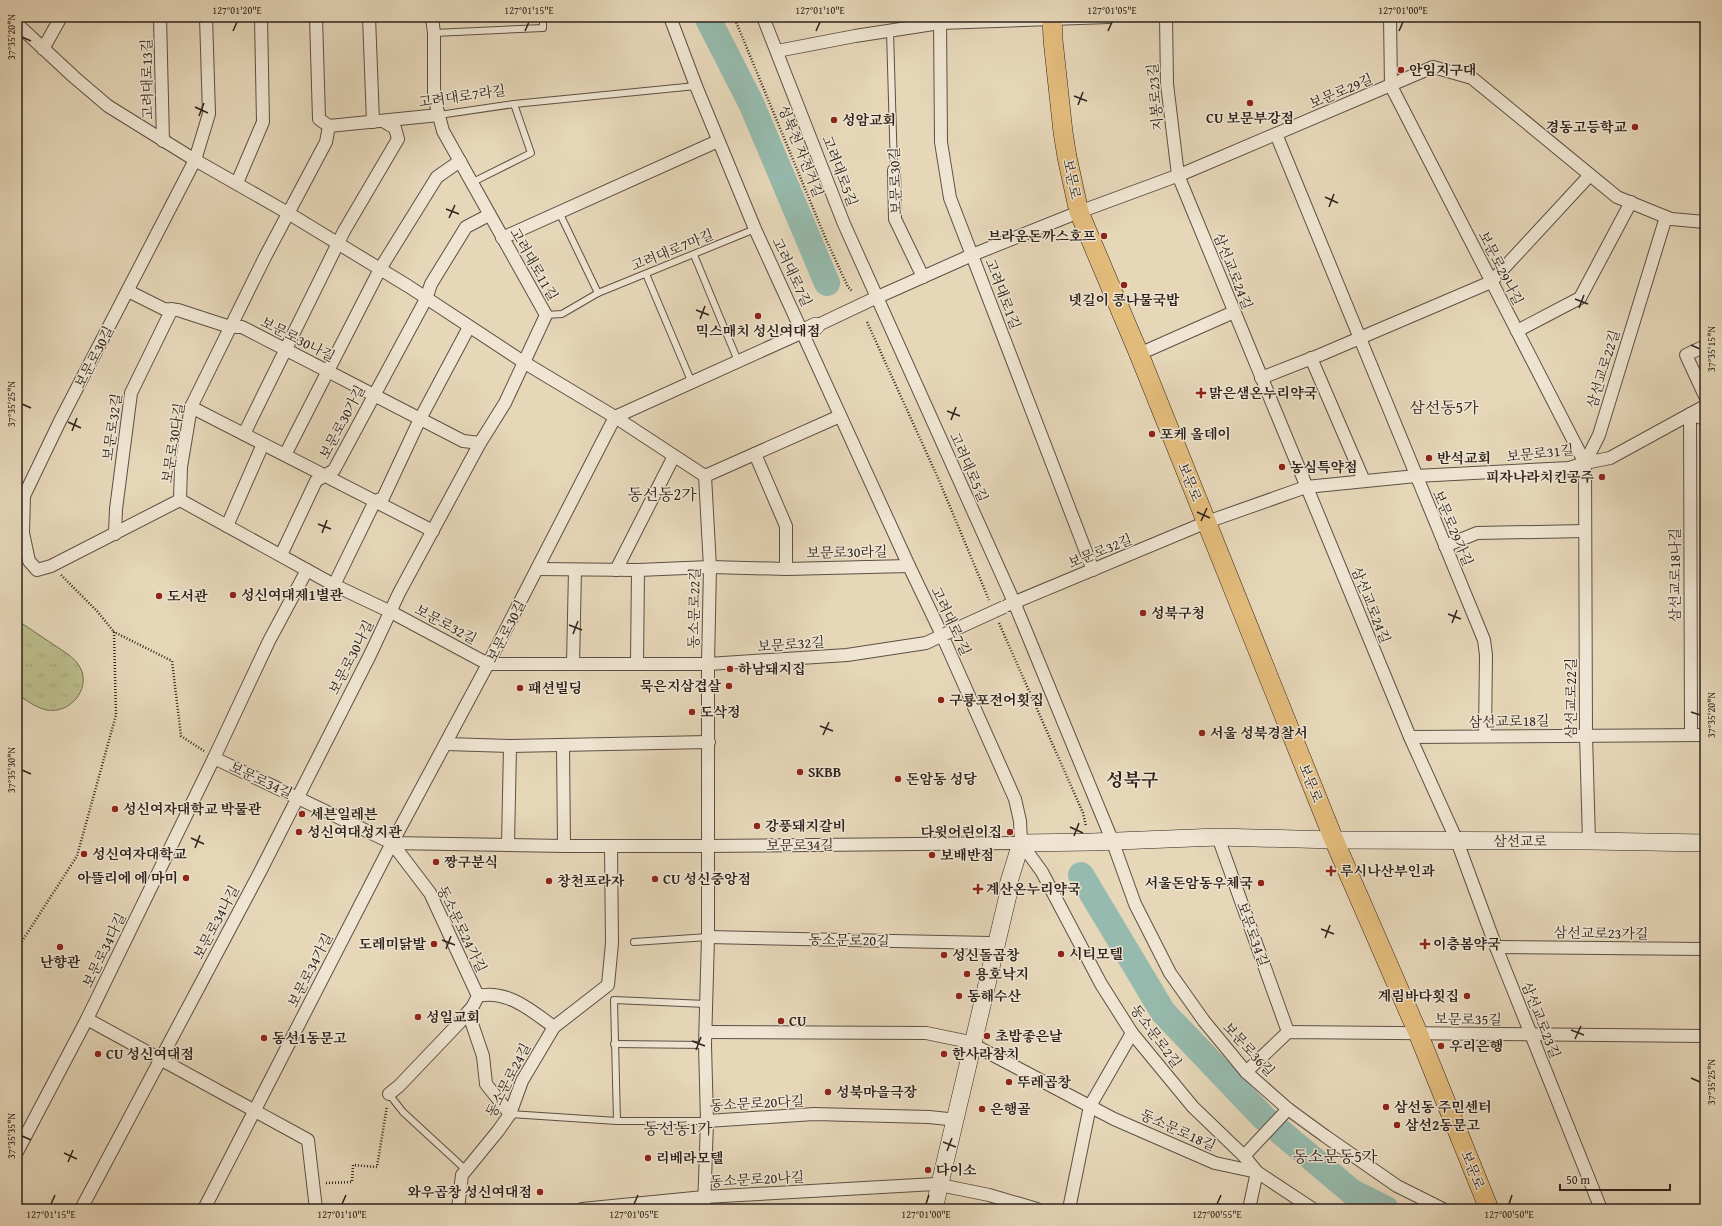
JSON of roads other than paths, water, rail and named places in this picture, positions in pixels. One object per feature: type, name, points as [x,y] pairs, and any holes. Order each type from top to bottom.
[{"type":"main road","name":"보문로","points":[[1052,18],[1063,132],[1079,212],[1139,354],[1334,840],[1418,1033],[1489,1209]]},
{"type":"street","points":[[43,49],[61,17]]},
{"type":"street","name":"고려대로13길","points":[[160,17],[163,141]]},
{"type":"street","name":"보문로30길","points":[[114,534],[51,566],[37,570],[29,561],[23,533],[24,496],[60,421],[195,160],[209,114],[206,17]]},
{"type":"street","points":[[237,183],[264,122],[261,17]]},
{"type":"street","points":[[288,213],[326,142],[329,126],[319,119],[316,17]]},
{"type":"street","points":[[244,434],[285,349],[339,244],[344,231],[398,139],[395,128],[378,121],[370,17]]},
{"type":"street","name":"고려대로11길","points":[[432,17],[434,33],[434,97],[443,131],[546,315],[525,363]]},
{"type":"street","name":"고려대로7길","points":[[670,17],[718,141],[755,229],[810,329],[840,416],[909,566],[944,634],[1015,799],[1020,821],[1029,843]]},
{"type":"street","name":"고려대로5길","points":[[763,17],[872,300],[1009,604],[1112,840]]},
{"type":"street","points":[[777,51],[890,31],[940,20],[1109,17]]},
{"type":"street","name":"지봉로23길","points":[[1166,17],[1167,84],[1178,175]]},
{"type":"street","points":[[1390,17],[1391,86]]},
{"type":"street","name":"고려대로1길","points":[[940,20],[941,142],[950,198],[1093,570]]},
{"type":"street","points":[[17,24],[108,106],[163,141],[288,213],[380,269],[525,363],[615,417],[705,476],[840,416]]},
{"type":"street","name":"보문로29길","points":[[1079,212],[1178,175],[1391,86],[1432,67],[1472,78],[1617,197],[1671,219],[1705,222]]},
{"type":"street","name":"보문로29나길","points":[[1391,86],[1585,463]]},
{"type":"street","name":"고려대로7라길","points":[[329,126],[439,115]]},
{"type":"street","name":"보문로29가길","points":[[1276,134],[1358,338],[1484,640],[1486,655],[1485,736]]},
{"type":"street","points":[[502,238],[718,141]]},
{"type":"street","points":[[285,455],[380,269],[437,177],[460,161]]},
{"type":"street","name":"보문로30길","points":[[894,170],[895,219],[923,277]]},
{"type":"street","name":"삼선교로24길","points":[[1178,175],[1410,738],[1457,841]]},
{"type":"street","points":[[1261,378],[1491,282],[1590,175]]},
{"type":"street","points":[[1517,332],[1580,298],[1631,202]]},
{"type":"street","points":[[615,417],[692,384],[972,255],[1079,212]]},
{"type":"street","name":"보문로30다길","points":[[180,500],[181,467],[191,407],[288,213]]},
{"type":"street","name":"보문로30가길","points":[[280,555],[316,481],[334,470],[426,299],[431,284],[466,227],[489,215]]},
{"type":"street","name":"삼선교로22길","points":[[1589,841],[1586,735],[1585,463],[1598,435],[1666,217]]},
{"type":"street","points":[[128,290],[164,309],[172,309],[230,328]]},
{"type":"street","name":"보문로32길","points":[[114,534],[131,393],[172,309]]},
{"type":"street","points":[[1139,354],[1234,312]]},
{"type":"street","name":"보문로30나길","points":[[230,328],[242,327],[463,441],[480,443]]},
{"type":"street","points":[[334,585],[375,501],[383,498],[420,419],[469,327]]},
{"type":"street","points":[[1705,346],[1686,355],[1705,396]]},
{"type":"street","points":[[1310,358],[1364,481]]},
{"type":"street","name":"보문로30나길","points":[[297,798],[433,531],[480,443],[505,403],[525,363]]},
{"type":"street","name":"보문로31길","points":[[1206,522],[1306,486],[1416,476],[1569,468],[1610,458],[1705,406]]},
{"type":"street","points":[[191,407],[433,531]]},
{"type":"street","points":[[1690,414],[1705,418]]},
{"type":"street","name":"삼선교로18나길","points":[[1690,414],[1690,735]]},
{"type":"street","name":"보문로30길","points":[[392,843],[488,664],[615,417]]},
{"type":"street","points":[[227,526],[264,444]]},
{"type":"street","name":"보문로30라길","points":[[755,454],[786,526],[786,569]]},
{"type":"street","points":[[616,570],[674,456]]},
{"type":"street","name":"동소문로22길","points":[[704,1203],[707,1121],[705,1045],[708,937],[707,846],[710,567],[705,476]]},
{"type":"street","points":[[114,534],[180,500]]},
{"type":"street","name":"보문로32길","points":[[180,500],[334,585],[391,612],[488,664],[708,664],[847,655],[926,643],[1009,604],[1206,522]]},
{"type":"street","points":[[1445,546],[1477,533],[1585,531]]},
{"type":"street","name":"보문로30라길","points":[[537,569],[638,570],[710,567],[786,569],[909,566]]},
{"type":"street","name":"보문로34길","points":[[307,570],[269,641],[214,758],[392,843],[564,846],[1029,843]]},
{"type":"street","points":[[573,664],[575,570]]},
{"type":"street","points":[[637,664],[638,570]]},
{"type":"street","name":"삼선교로18길","points":[[1410,738],[1485,736],[1705,735]]},
{"type":"street","points":[[446,744],[563,746],[709,742]]},
{"type":"street","points":[[508,845],[510,746]]},
{"type":"street","points":[[563,746],[564,846]]},
{"type":"street","name":"보문로34다길","points":[[17,1152],[87,1019],[214,758]]},
{"type":"street","name":"보문로34나길","points":[[81,1209],[260,872],[297,798]]},
{"type":"street","points":[[937,1185],[1002,892],[1008,886],[1029,843],[1086,835],[1112,840],[1218,837],[1334,840]]},
{"type":"street","name":"보문로34길","points":[[1218,837],[1288,1032]]},
{"type":"street","name":"보문로36길","points":[[1112,840],[1135,904],[1170,973],[1204,1021],[1246,1072],[1288,1108],[1325,1136],[1397,1186],[1443,1209]]},
{"type":"street","name":"삼선교로","points":[[1334,840],[1705,843]]},
{"type":"street","name":"삼선교로23길","points":[[1457,841],[1496,947],[1601,1209]]},
{"type":"street","name":"동소문로24가길","points":[[389,1094],[399,1086],[468,1012],[478,996],[430,893],[392,843]]},
{"type":"street","name":"보문로34가길","points":[[204,1209],[392,843]]},
{"type":"street","name":"동소문로2길","points":[[1029,843],[1074,936],[1101,984],[1132,1033],[1193,1107],[1244,1156],[1257,1172],[1313,1209]]},
{"type":"street","name":"동소문로24길","points":[[458,1209],[462,1175],[510,1114],[522,1081],[554,1027],[608,985],[612,943],[611,846]]},
{"type":"street","points":[[933,1209],[948,1119],[1008,895],[1008,886]]},
{"type":"street","name":"동소문로20길","points":[[708,937],[990,943]]},
{"type":"street","name":"삼선교로23가길","points":[[1496,947],[1705,949]]},
{"type":"street","points":[[478,996],[489,993],[518,1001],[554,1027]]},
{"type":"street","points":[[468,1012],[483,1056],[486,1084],[510,1114]]},
{"type":"street","points":[[87,1019],[254,1112],[308,1140],[316,1209]]},
{"type":"street","points":[[706,1032],[926,1033],[969,1042],[1090,1106]]},
{"type":"street","points":[[1246,1072],[1288,1032]]},
{"type":"street","name":"보문로35길","points":[[1288,1032],[1705,1036]]},
{"type":"street","points":[[1069,1209],[1090,1106],[1132,1033]]},
{"type":"street","name":"동소문로18길","points":[[1090,1106],[1215,1163],[1257,1172]]},
{"type":"street","points":[[1244,1156],[1288,1108]]},
{"type":"street","name":"동소문로20다길","points":[[707,1121],[814,1114],[929,1117],[948,1119]]},
{"type":"street","points":[[1249,1209],[1257,1172]]},
{"type":"street","points":[[937,1185],[989,1195],[1037,1209]]},
{"type":"street","name":"동소문로20나길","points":[[587,1209],[704,1203],[937,1185]]},
{"type":"lane","points":[[434,33],[543,28],[543,17]]},
{"type":"lane","name":"보문로30길","points":[[890,31],[894,170]]},
{"type":"lane","name":"고려대로7라길","points":[[439,115],[514,104],[696,86]]},
{"type":"lane","points":[[471,183],[531,153],[514,104]]},
{"type":"lane","points":[[558,212],[598,293]]},
{"type":"lane","name":"고려대로7마길","points":[[546,315],[562,314],[598,293],[755,229]]},
{"type":"lane","points":[[694,255],[738,362]]},
{"type":"lane","points":[[646,274],[692,384]]},
{"type":"lane","points":[[634,942],[708,937]]},
{"type":"lane","points":[[617,1121],[614,1000],[706,1004]]},
{"type":"lane","points":[[614,1044],[705,1045]]},
{"type":"lane","points":[[389,1094],[403,1112],[466,1170]]},
{"type":"lane","name":"동소문로20다길","points":[[510,1114],[617,1121],[707,1121]]},
{"type":"waterway","points":[[707,17],[751,103],[827,283]]},
{"type":"waterway","points":[[1081,875],[1163,1012],[1264,1118],[1352,1192],[1386,1209]]},
{"type":"place","name":"안임지구대","points":[[1401,70]]},
{"type":"place","name":"CU 보문부강점","points":[[1250,103]]},
{"type":"place","name":"성암교회","points":[[834,120]]},
{"type":"place","name":"경동고등학교","points":[[1635,127]]},
{"type":"place","name":"브라운돈까스호프","points":[[1104,236]]},
{"type":"place","name":"넷길이 콩나물국밥","points":[[1124,285]]},
{"type":"place","name":"믹스매치 성신여대점","points":[[758,316]]},
{"type":"place","name":"맑은샘온누리약국","points":[[1201,393]]},
{"type":"place","name":"포케 올데이","points":[[1152,434]]},
{"type":"place","name":"반석교회","points":[[1429,458]]},
{"type":"place","name":"농심특약점","points":[[1282,467]]},
{"type":"place","name":"피자나라치킨공주","points":[[1602,477]]},
{"type":"place","name":"성신여대제1별관","points":[[233,595]]},
{"type":"place","name":"도서관","points":[[159,596]]},
{"type":"place","name":"성북구청","points":[[1143,613]]},
{"type":"place","name":"하남돼지집","points":[[730,669]]},
{"type":"place","name":"묵은지삼겹살","points":[[729,686]]},
{"type":"place","name":"패션빌딩","points":[[520,688]]},
{"type":"place","name":"구룡포전어횟집","points":[[941,700]]},
{"type":"place","name":"도삭정","points":[[692,712]]},
{"type":"place","name":"서울 성북경찰서","points":[[1202,733]]},
{"type":"place","name":"SKBB","points":[[800,772]]},
{"type":"place","name":"돈암동 성당","points":[[898,779]]},
{"type":"place","name":"성신여자대학교 박물관","points":[[115,809]]},
{"type":"place","name":"세븐일레븐","points":[[302,814]]},
{"type":"place","name":"강풍돼지갈비","points":[[757,826]]},
{"type":"place","name":"성신여대성지관","points":[[299,832]]},
{"type":"place","name":"다윗어린이집","points":[[1010,832]]},
{"type":"place","name":"성신여자대학교","points":[[84,854]]},
{"type":"place","name":"보배반점","points":[[932,855]]},
{"type":"place","name":"짱구분식","points":[[436,862]]},
{"type":"place","name":"루시나산부인과","points":[[1331,871]]},
{"type":"place","name":"아뜰리에 에 마미","points":[[186,878]]},
{"type":"place","name":"CU 성신중앙점","points":[[655,879]]},
{"type":"place","name":"창천프라자","points":[[549,881]]},
{"type":"place","name":"서울돈암동우체국","points":[[1261,883]]},
{"type":"place","name":"계산온누리약국","points":[[978,889]]},
{"type":"place","name":"도레미닭발","points":[[434,944]]},
{"type":"place","name":"이층봄약국","points":[[1425,944]]},
{"type":"place","name":"난향관","points":[[60,947]]},
{"type":"place","name":"시티모텔","points":[[1061,954]]},
{"type":"place","name":"성신돌곱창","points":[[944,955]]},
{"type":"place","name":"용호낙지","points":[[967,974]]},
{"type":"place","name":"동해수산","points":[[959,996]]},
{"type":"place","name":"계림바다횟집","points":[[1467,996]]},
{"type":"place","name":"성일교회","points":[[418,1017]]},
{"type":"place","name":"CU","points":[[781,1021]]},
{"type":"place","name":"초밥좋은날","points":[[987,1036]]},
{"type":"place","name":"동선1동문고","points":[[264,1038]]},
{"type":"place","name":"우리은행","points":[[1441,1046]]},
{"type":"place","name":"CU 성신여대점","points":[[98,1054]]},
{"type":"place","name":"한사라참치","points":[[944,1054]]},
{"type":"place","name":"뚜레곱창","points":[[1009,1082]]},
{"type":"place","name":"성북마을극장","points":[[828,1092]]},
{"type":"place","name":"삼선동 주민센터","points":[[1386,1107]]},
{"type":"place","name":"은행골","points":[[982,1109]]},
{"type":"place","name":"삼선2동문고","points":[[1397,1125]]},
{"type":"place","name":"리베라모텔","points":[[648,1158]]},
{"type":"place","name":"다이소","points":[[928,1170]]},
{"type":"place","name":"와우곱창 성신여대점","points":[[540,1192]]},
{"type":"district","name":"삼선동5가","points":[[1444,407]]},
{"type":"district","name":"동선동2가","points":[[662,494]]},
{"type":"district","name":"성북구","points":[[1132,779]]},
{"type":"district","name":"동선동1가","points":[[678,1128]]},
{"type":"district","name":"동소문동5가","points":[[1335,1156]]}]
